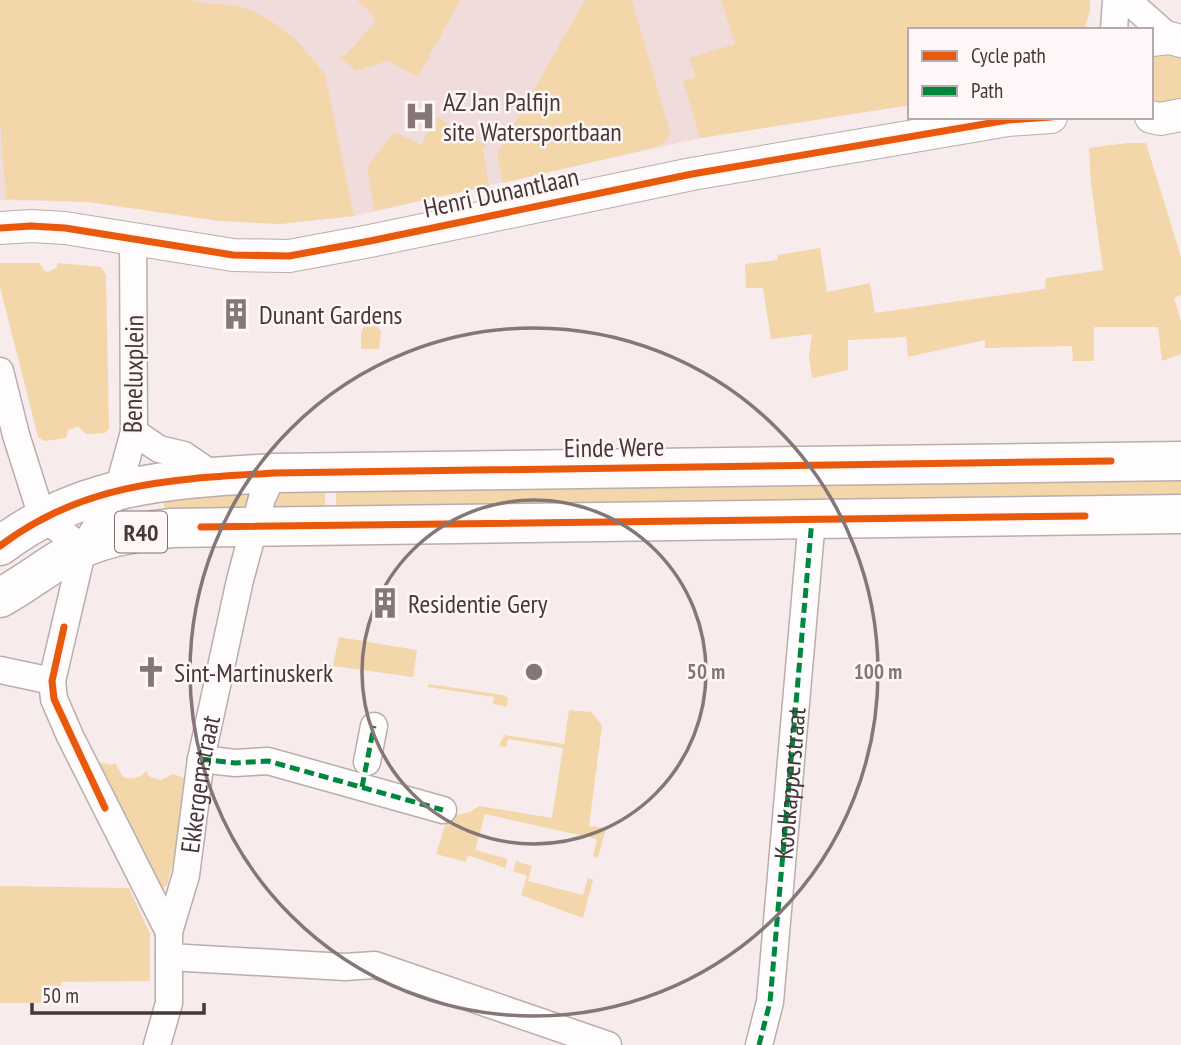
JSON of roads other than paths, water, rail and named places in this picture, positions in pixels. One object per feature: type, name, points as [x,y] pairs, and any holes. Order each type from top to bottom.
[{"type":"main road","name":"Einde Were","points":[[118,490],[166,481],[274,473],[1181,461]]},
{"type":"main road","name":"R40","points":[[0,546],[42,517],[118,490]]},
{"type":"main road","name":"R40","points":[[0,598],[62,558],[83,548],[145,531],[254,526],[1181,514]]},
{"type":"street","points":[[1114,28],[1116,0]]},
{"type":"street","points":[[1127,0],[1167,39]]},
{"type":"street","name":"Henri Dunantlaan","points":[[0,228],[65,228],[233,255],[289,256],[692,174],[1012,119]]},
{"type":"street","name":"Beneluxplein","points":[[83,548],[118,490],[134,432],[133,238]]},
{"type":"street","points":[[0,371],[16,435],[42,517],[83,548]]},
{"type":"street","points":[[134,432],[159,449],[184,456],[216,477]]},
{"type":"street","name":"Ekkergemstraat","points":[[157,1045],[169,1003],[169,944],[186,875],[201,759],[254,526],[262,498],[274,473]]},
{"type":"street","name":"Koolkapperstraat","points":[[759,1045],[769,1002],[813,519]]},
{"type":"street","name":"Ekkergemstraat","points":[[83,548],[52,681],[54,699],[169,944]]},
{"type":"street","points":[[0,670],[52,681]]},
{"type":"street","points":[[364,777],[374,726]]},
{"type":"street","points":[[201,759],[236,763],[268,761],[364,777],[443,810]]},
{"type":"street","points":[[169,944],[345,967],[375,965],[608,1045]]},
{"type":"place","name":"AZ Jan Palfijn site Watersportbaan","points":[[420,116]]},
{"type":"place","name":"Dunant Gardens","points":[[236,314]]},
{"type":"place","name":"Residentie Gery","points":[[385,603]]},
{"type":"place","name":"Sint-Martinuskerk","points":[[151,672]]}]
